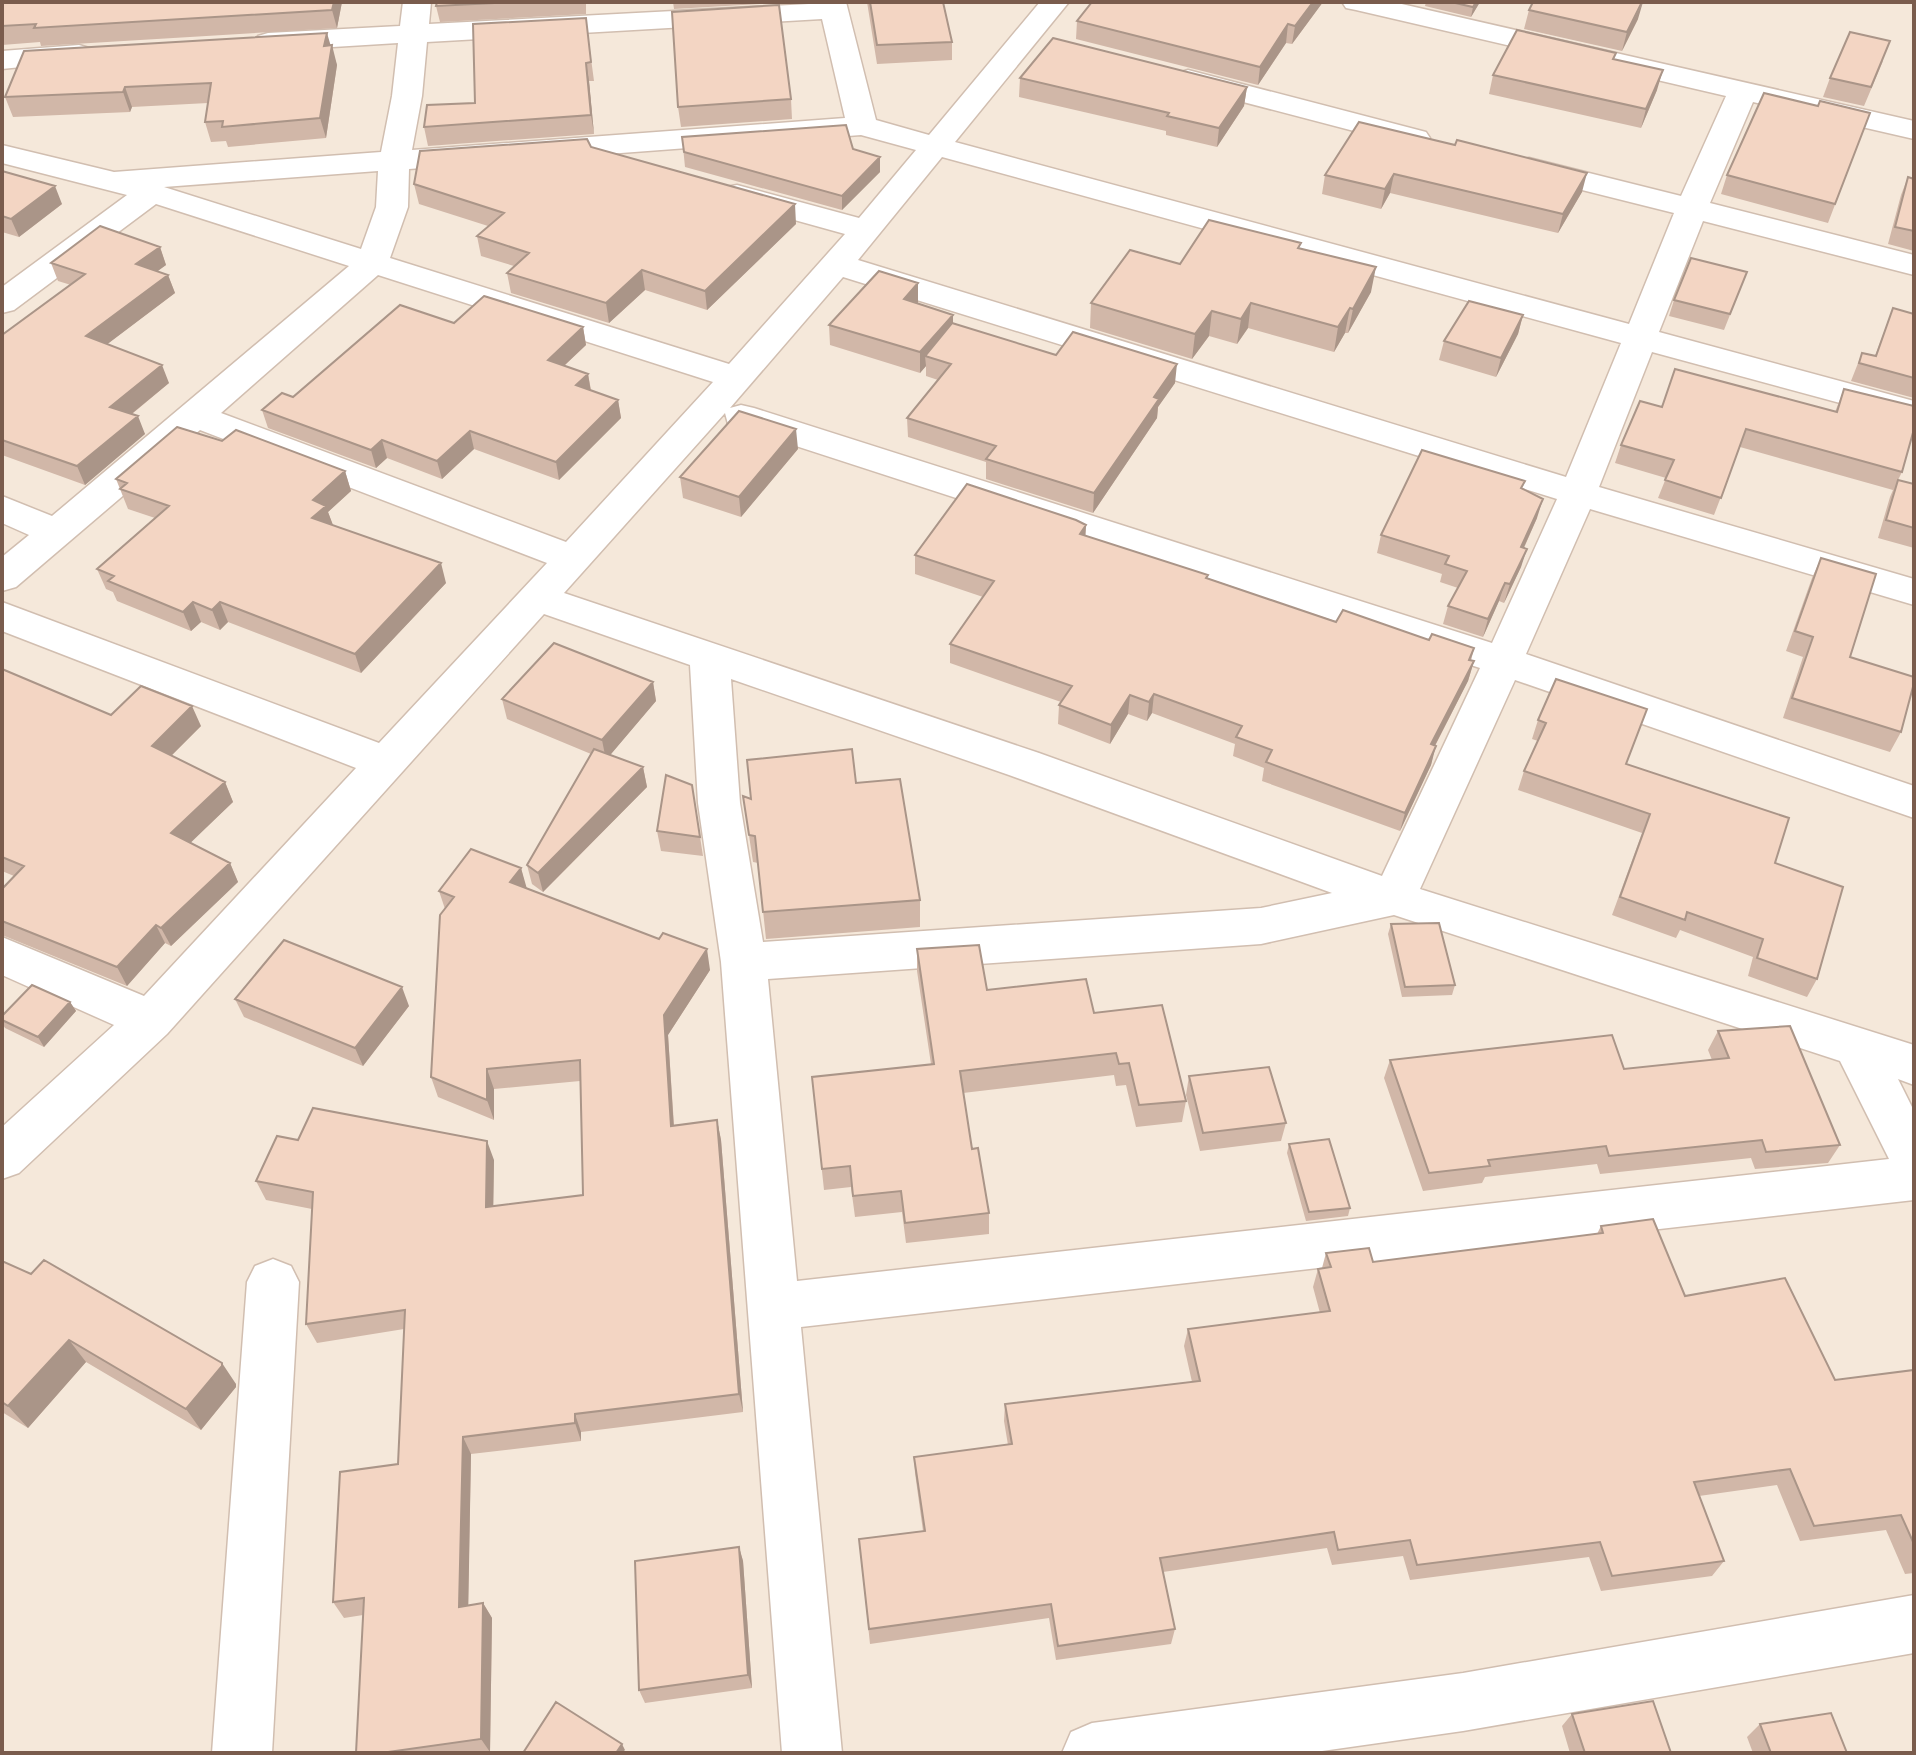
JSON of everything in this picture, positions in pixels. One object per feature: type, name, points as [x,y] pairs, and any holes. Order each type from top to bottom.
[{"type":"street","points":[[2,578],[276,348],[372,263],[392,207],[394,162],[407,96],[417,2]]},
{"type":"street","points":[[2,1158],[151,1020],[724,392],[866,230],[935,144],[1042,42],[1055,2]]},
{"type":"street","points":[[1356,2],[1914,130]]},
{"type":"street","points":[[237,44],[833,6],[862,126]]},
{"type":"street","points":[[2,60],[100,53]]},
{"type":"street","points":[[1166,74],[1444,145]]},
{"type":"street","points":[[1394,898],[1505,662],[1743,91]]},
{"type":"street","points":[[114,181],[862,126],[1914,412]]},
{"type":"street","points":[[577,149],[653,170]]},
{"type":"street","points":[[2,154],[114,181],[372,263],[724,392],[1914,802]]},
{"type":"street","points":[[1506,161],[1914,265]]},
{"type":"street","points":[[714,188],[866,230]]},
{"type":"street","points":[[2,303],[151,193]]},
{"type":"street","points":[[837,264],[1577,493],[1914,592]]},
{"type":"street","points":[[193,415],[572,558]]},
{"type":"street","points":[[2,508],[55,532]]},
{"type":"street","points":[[535,597],[1024,764],[1394,898],[1914,1065]]},
{"type":"street","points":[[2,616],[384,762]]},
{"type":"street","points":[[710,659],[719,803],[744,962],[812,1753]]},
{"type":"street","points":[[744,962],[1261,926],[1394,898]]},
{"type":"street","points":[[2,955],[151,1020]]},
{"type":"street","points":[[1856,1045],[1914,1160]]},
{"type":"street","points":[[773,1307],[1914,1178]]},
{"type":"street","points":[[242,1753],[273,1282]]},
{"type":"street","points":[[1092,1753],[1463,1702],[1914,1624]]},
{"type":"shaded area","points":[[2,2],[1914,2],[1914,1753],[2,1753]]},
{"type":"building","points":[[2,2],[334,2],[332,10],[34,28],[36,24],[2,26]]},
{"type":"building","points":[[437,2],[514,2],[436,6]]},
{"type":"building","points":[[870,2],[943,2],[952,42],[877,45]]},
{"type":"building","points":[[1092,2],[1313,2],[1295,26],[1288,24],[1260,67],[1077,21]]},
{"type":"building","points":[[1451,2],[1476,2],[1473,7]]},
{"type":"building","points":[[1533,2],[1642,2],[1627,32],[1529,10]]},
{"type":"building","points":[[779,5],[791,99],[678,107],[672,12]]},
{"type":"building","points":[[586,18],[591,62],[586,63],[591,115],[424,127],[427,105],[475,103],[473,24]]},
{"type":"building","points":[[1517,30],[1616,53],[1613,59],[1663,70],[1646,109],[1493,75]]},
{"type":"building","points":[[1850,32],[1890,41],[1871,87],[1830,78]]},
{"type":"building","points":[[327,33],[324,46],[332,45],[320,118],[222,127],[223,121],[205,122],[211,83],[125,87],[123,92],[5,97],[24,51]]},
{"type":"building","points":[[1053,38],[1247,87],[1219,128],[1020,78]]},
{"type":"building","points":[[1764,93],[1818,106],[1820,101],[1870,113],[1835,204],[1727,175]]},
{"type":"building","points":[[1359,122],[1455,145],[1457,140],[1587,173],[1563,214],[1394,174],[1385,189],[1325,175]]},
{"type":"building","points":[[846,125],[853,149],[880,157],[842,196],[684,152],[682,137]]},
{"type":"building","points":[[587,139],[591,147],[795,204],[705,291],[642,270],[606,303],[507,273],[529,253],[477,236],[504,213],[414,184],[420,151]]},
{"type":"building","points":[[2,171],[55,186],[11,219],[2,216]]},
{"type":"building","points":[[1908,177],[1914,179],[1914,231],[1895,227]]},
{"type":"building","points":[[1209,220],[1301,243],[1298,248],[1376,267],[1353,309],[1350,308],[1338,327],[1251,303],[1241,319],[1212,311],[1195,334],[1091,303],[1130,250],[1180,264]]},
{"type":"building","points":[[100,226],[160,247],[136,264],[168,275],[86,336],[162,365],[110,407],[138,416],[77,466],[2,440],[2,335],[85,274],[51,263]]},
{"type":"building","points":[[1691,258],[1747,272],[1730,314],[1674,300]]},
{"type":"building","points":[[879,271],[918,283],[904,299],[953,315],[920,352],[829,325]]},
{"type":"building","points":[[484,296],[583,327],[548,360],[588,374],[576,385],[618,400],[556,462],[470,431],[437,461],[382,440],[371,450],[262,410],[282,393],[293,397],[400,305],[454,323]]},
{"type":"building","points":[[1469,301],[1523,315],[1501,358],[1444,341]]},
{"type":"building","points":[[1893,308],[1914,314],[1914,378],[1859,363],[1862,353],[1876,356]]},
{"type":"building","points":[[952,323],[1056,355],[1073,332],[1177,364],[1154,397],[1159,399],[1094,493],[986,459],[996,446],[907,418],[951,364],[925,356]]},
{"type":"building","points":[[1675,369],[1837,412],[1844,389],[1914,406],[1914,429],[1902,472],[1746,429],[1721,498],[1665,480],[1674,460],[1621,445],[1640,401],[1662,407]]},
{"type":"building","points":[[739,411],[796,429],[739,497],[680,477]]},
{"type":"building","points":[[177,427],[222,441],[236,430],[345,471],[313,500],[326,506],[312,518],[441,563],[355,654],[220,602],[212,610],[193,602],[183,612],[108,581],[114,576],[97,569],[169,506],[120,489],[127,483],[116,479]]},
{"type":"building","points":[[1422,450],[1525,481],[1521,488],[1543,499],[1521,547],[1527,549],[1510,584],[1505,583],[1488,619],[1448,606],[1467,571],[1445,564],[1449,556],[1381,535]]},
{"type":"building","points":[[1898,480],[1914,484],[1914,528],[1886,520]]},
{"type":"building","points":[[967,484],[1076,520],[1086,525],[1080,534],[1208,575],[1206,578],[1336,622],[1343,610],[1429,640],[1432,634],[1474,648],[1469,660],[1474,661],[1431,744],[1436,746],[1405,813],[1266,762],[1272,750],[1236,737],[1242,726],[1154,694],[1149,702],[1130,695],[1111,725],[1059,705],[1072,686],[950,644],[994,581],[915,555]]},
{"type":"building","points":[[1821,558],[1876,574],[1850,657],[1914,677],[1901,732],[1792,698],[1813,637],[1795,631]]},
{"type":"building","points":[[554,643],[653,682],[602,740],[502,699]]},
{"type":"building","points":[[2,669],[111,715],[141,686],[192,706],[152,746],[225,782],[171,833],[230,863],[161,928],[156,925],[117,967],[2,921],[2,889],[24,866],[2,857]]},
{"type":"building","points":[[1556,679],[1647,709],[1626,764],[1789,818],[1775,863],[1843,887],[1817,979],[1757,958],[1763,939],[1687,912],[1685,920],[1620,897],[1650,814],[1524,771],[1546,723],[1538,720]]},
{"type":"building","points":[[594,749],[643,767],[538,873],[527,865]]},
{"type":"building","points":[[852,749],[856,783],[900,779],[920,900],[763,912],[755,836],[749,835],[743,796],[751,799],[747,760]]},
{"type":"building","points":[[666,775],[692,785],[700,837],[657,831]]},
{"type":"building","points":[[471,849],[521,868],[510,882],[659,939],[663,933],[707,949],[664,1015],[671,1126],[717,1120],[739,1394],[575,1414],[575,1423],[463,1437],[459,1607],[483,1603],[481,1739],[381,1753],[356,1753],[364,1598],[333,1602],[340,1472],[398,1464],[405,1310],[306,1324],[313,1192],[256,1181],[277,1136],[298,1140],[313,1108],[487,1141],[486,1207],[583,1195],[580,1060],[487,1069],[487,1100],[431,1077],[440,915],[454,897],[439,891]]},
{"type":"building","points":[[1439,923],[1455,985],[1405,987],[1391,924]]},
{"type":"building","points":[[284,940],[402,987],[355,1048],[235,999]]},
{"type":"building","points":[[979,945],[987,990],[1086,979],[1094,1013],[1162,1005],[1186,1101],[1139,1105],[1129,1063],[1119,1064],[1116,1053],[960,1071],[972,1149],[978,1148],[989,1213],[905,1223],[901,1191],[853,1196],[850,1166],[822,1169],[812,1077],[934,1064],[917,949]]},
{"type":"building","points":[[32,985],[70,1002],[38,1037],[2,1020],[2,1016]]},
{"type":"building","points":[[1790,1026],[1840,1145],[1766,1152],[1762,1140],[1609,1156],[1606,1146],[1488,1160],[1490,1166],[1429,1173],[1390,1060],[1612,1035],[1624,1069],[1729,1058],[1718,1031]]},
{"type":"building","points":[[1269,1067],[1286,1123],[1203,1133],[1189,1076]]},
{"type":"building","points":[[1329,1139],[1350,1208],[1309,1212],[1289,1144]]},
{"type":"building","points":[[1653,1219],[1685,1296],[1785,1278],[1835,1380],[1914,1370],[1914,1544],[1901,1515],[1814,1526],[1790,1469],[1694,1482],[1724,1561],[1612,1576],[1600,1542],[1417,1565],[1410,1540],[1338,1550],[1334,1532],[1160,1558],[1175,1629],[1058,1646],[1051,1604],[869,1629],[859,1539],[925,1531],[914,1457],[1012,1444],[1005,1404],[1200,1381],[1188,1329],[1330,1311],[1318,1269],[1331,1267],[1326,1253],[1369,1248],[1373,1262],[1603,1233],[1601,1226]]},
{"type":"building","points":[[44,1260],[222,1363],[222,1366],[186,1409],[69,1340],[8,1406],[2,1402],[2,1261],[31,1274]]},
{"type":"building","points":[[739,1547],[748,1675],[639,1690],[635,1561]]},
{"type":"building","points":[[1653,1701],[1671,1753],[1585,1753],[1572,1714]]},
{"type":"building","points":[[556,1702],[622,1744],[616,1753],[523,1753]]},
{"type":"building","points":[[1831,1713],[1847,1753],[1771,1753],[1760,1724]]}]
